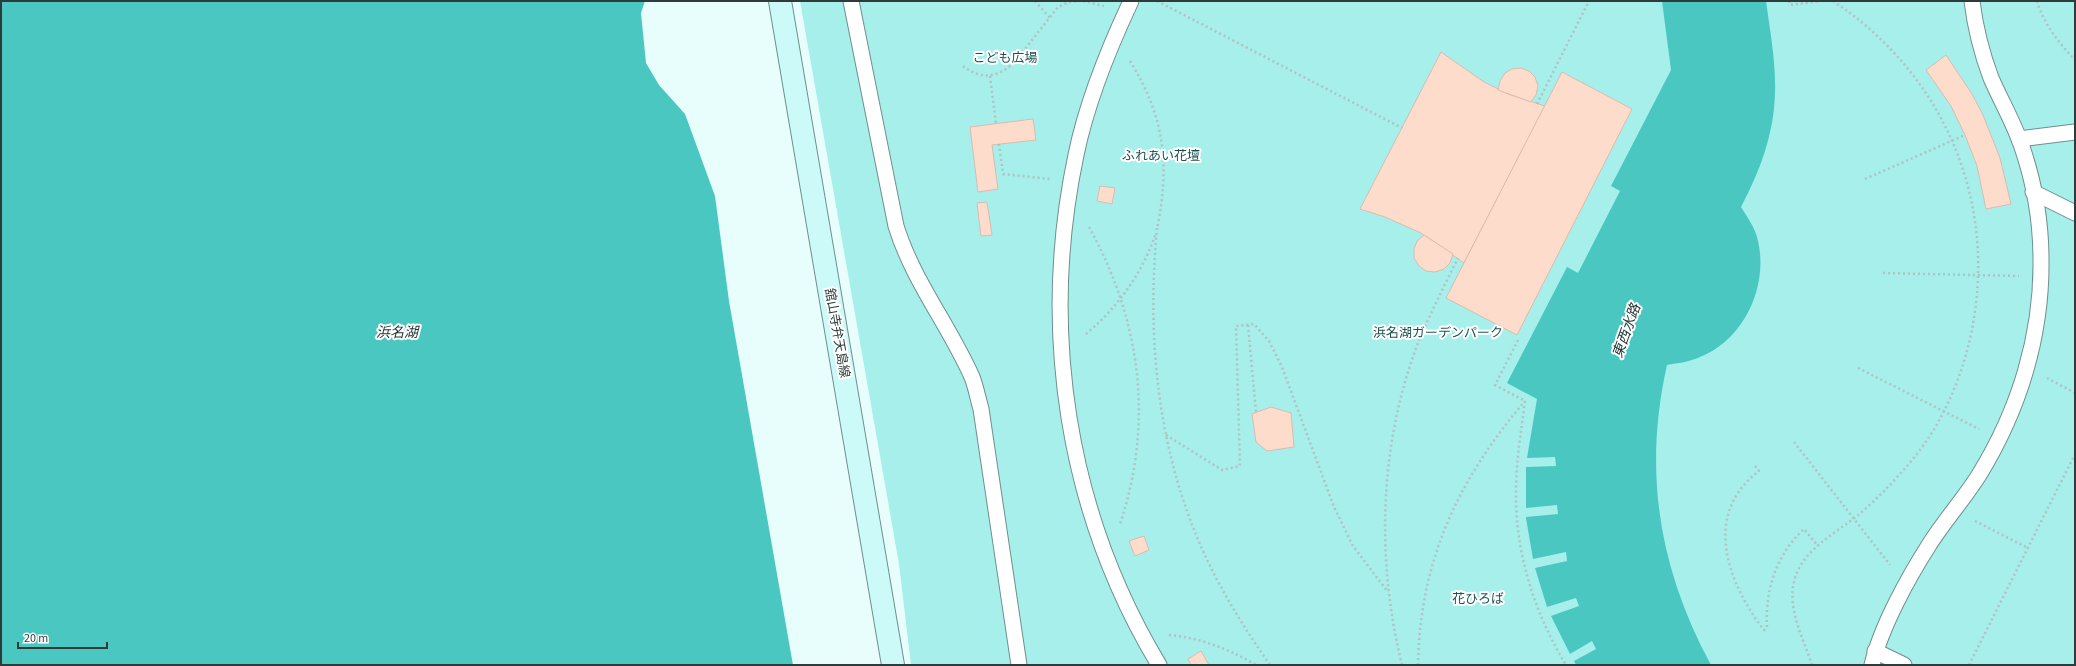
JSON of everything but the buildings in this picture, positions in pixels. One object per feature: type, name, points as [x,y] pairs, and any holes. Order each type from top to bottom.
[{"type":"main road","name":"舘山寺弁天島線","points":[[780,1],[893,665]]},
{"type":"lane","points":[[851,1],[896,226],[904,252],[916,276],[959,350],[969,372],[981,409],[1020,665]]},
{"type":"lane","points":[[1131,1],[1113,38],[1092,94],[1076,154],[1068,197],[1060,277],[1061,350],[1066,400],[1077,462],[1093,521],[1114,580],[1141,634],[1160,665]]},
{"type":"lane","points":[[1904,665],[1874,658],[1906,585],[1929,545],[1978,476],[1999,439],[2013,409],[2027,368],[2035,336],[2041,277],[2038,222],[2033,192],[2019,139],[1991,77],[1980,43],[1972,1]]},
{"type":"lane","points":[[2019,139],[2075,132]]},
{"type":"lane","points":[[2033,192],[2075,213]]},
{"type":"path","points":[[1035,1],[1050,18]]},
{"type":"path","points":[[963,66],[972,73],[984,77],[1006,70],[1014,63],[1058,7],[1069,2],[1080,1]]},
{"type":"path","points":[[1157,1],[1402,128]]},
{"type":"path","points":[[1537,104],[1589,1]]},
{"type":"path","points":[[1789,1],[1790,5],[1820,1]]},
{"type":"path","points":[[1812,665],[1796,622],[1793,601],[1795,578],[1807,556],[1854,518],[1890,486],[1915,457],[1943,411],[1953,392],[1966,356],[1975,319],[1979,275],[1978,243],[1973,206],[1964,168],[1932,100],[1910,69],[1884,41],[1855,16],[1833,1]]},
{"type":"path","points":[[2037,1],[2041,13],[2058,42],[2075,60]]},
{"type":"path","points":[[1113,38],[1127,56],[1149,94],[1161,138],[1165,182],[1157,228],[1153,271],[1152,316],[1154,360],[1166,435],[1176,476],[1196,532],[1213,572],[1242,625],[1270,665]]},
{"type":"path","points":[[990,76],[996,124]]},
{"type":"path","points":[[1865,179],[1966,135]]},
{"type":"path","points":[[999,144],[1003,174],[1071,181]]},
{"type":"path","points":[[1068,197],[1084,218],[1104,255],[1121,298],[1133,342],[1138,377],[1140,419],[1136,461],[1127,502],[1107,558]]},
{"type":"path","points":[[1061,350],[1084,335],[1101,321],[1121,298],[1142,268],[1157,228]]},
{"type":"path","points":[[1402,665],[1388,592],[1385,542],[1386,491],[1392,442],[1403,392],[1418,344],[1438,298],[1458,258]]},
{"type":"path","points":[[1883,273],[2041,277]]},
{"type":"path","points":[[1166,435],[1222,470],[1240,466],[1236,326],[1254,324],[1269,341],[1282,367],[1303,419],[1334,507],[1353,546],[1388,592]]},
{"type":"path","points":[[1248,325],[1256,412]]},
{"type":"path","points":[[1518,340],[1495,385],[1525,401]]},
{"type":"path","points":[[1858,368],[1999,439]]},
{"type":"path","points":[[2027,368],[2075,393]]},
{"type":"path","points":[[1418,665],[1423,607],[1431,569],[1443,532],[1458,497],[1478,462],[1500,430],[1525,401]]},
{"type":"path","points":[[1525,401],[1518,454],[1516,493],[1518,533],[1526,571],[1538,609],[1554,645],[1566,665]]},
{"type":"path","points":[[1794,442],[1906,585]]},
{"type":"path","points":[[1969,665],[2075,454]]},
{"type":"path","points":[[1755,466],[1759,471],[1745,484],[1731,505],[1725,530],[1725,543],[1726,555],[1737,586],[1764,630],[1767,627],[1767,606],[1773,576],[1786,549],[1804,529],[1818,546]]},
{"type":"path","points":[[1953,510],[2028,548]]},
{"type":"path","points":[[1141,634],[1185,637],[1206,642],[1227,650],[1256,665]]},
{"type":"green space","name":"浜名湖ガーデンパーク","points":[[800,1],[2075,1],[2075,665],[911,665],[899,564]]},
{"type":"water","name":"浜名湖","points":[[1,1],[645,1],[641,13],[646,63],[659,85],[685,114],[715,196],[729,301],[793,665],[1,665]]},
{"type":"water","name":"東西水路","points":[[1662,1],[1766,1],[1775,70],[1774,108],[1769,138],[1760,166],[1741,207],[1752,225],[1757,237],[1760,255],[1760,273],[1757,291],[1741,324],[1730,337],[1716,349],[1688,361],[1667,365],[1660,405],[1656,444],[1660,519],[1668,556],[1679,593],[1693,629],[1711,665],[1576,665],[1574,661],[1596,649],[1592,641],[1570,654],[1551,616],[1579,606],[1576,598],[1547,607],[1535,568],[1567,561],[1566,552],[1533,559],[1526,518],[1558,514],[1557,505],[1526,508],[1526,467],[1556,466],[1555,457],[1527,458],[1537,399],[1507,383],[1567,267],[1578,273],[1620,191],[1611,186],[1671,70]]},
{"type":"park label","name":"こども広場","points":[[1005,58]]},
{"type":"park label","name":"ふれあい花壇","points":[[1161,156]]},
{"type":"park label","name":"花ひろば","points":[[1478,599]]}]
